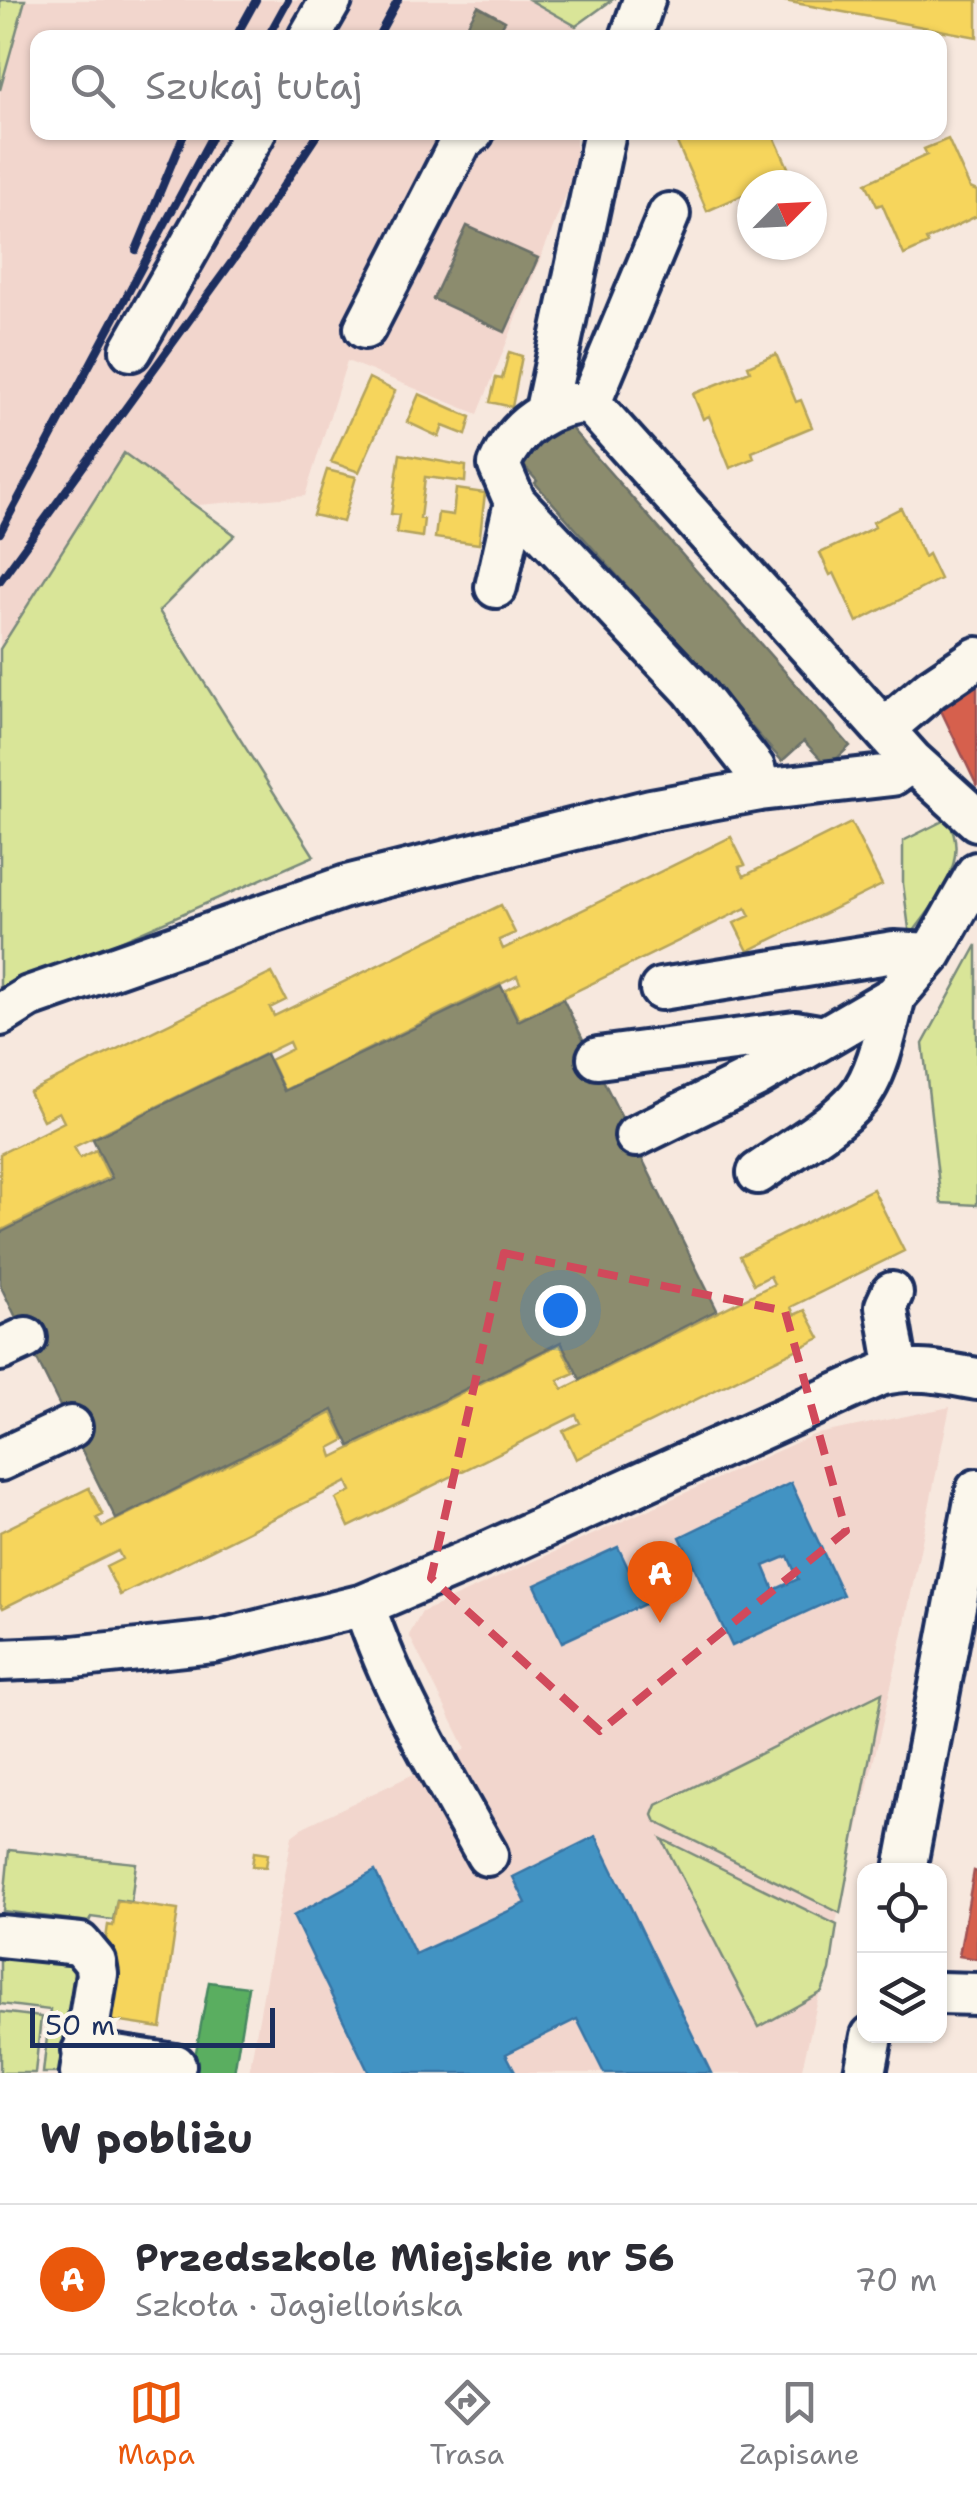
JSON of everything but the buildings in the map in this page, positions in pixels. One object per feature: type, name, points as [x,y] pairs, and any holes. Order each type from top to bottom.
[{"type":"street","points":[[313,30],[330,0]]},
{"type":"street","points":[[633,30],[644,0]]},
{"type":"street","points":[[131,350],[250,140]]},
{"type":"street","points":[[365,328],[462,140]]},
{"type":"street","points":[[546,410],[603,140]]},
{"type":"street","points":[[590,403],[669,214]]},
{"type":"street","points":[[760,790],[754,768],[692,689],[515,502],[499,465],[524,429],[546,410],[590,403],[912,761],[977,820]]},
{"type":"street","points":[[496,587],[515,502]]},
{"type":"street","points":[[884,728],[932,688],[977,658]]},
{"type":"street","points":[[0,1015],[29,998],[347,886],[651,810],[760,790],[892,775],[912,761]]},
{"type":"street","points":[[636,1136],[756,1077],[895,996],[931,954],[977,873]]},
{"type":"street","points":[[660,990],[894,952],[931,954]]},
{"type":"street","points":[[758,1173],[860,1095],[880,1049],[895,996]]},
{"type":"street","points":[[598,1058],[795,1032],[824,1037]]},
{"type":"street","points":[[892,1293],[886,1306],[898,1370]]},
{"type":"street","points":[[0,1660],[213,1642],[364,1605],[898,1370],[925,1370],[977,1380]]},
{"type":"street","points":[[0,1460],[71,1427]]},
{"type":"street","points":[[906,1863],[972,1544],[977,1490]]},
{"type":"street","points":[[364,1605],[374,1637],[437,1766],[488,1855]]},
{"type":"street","points":[[0,1936],[80,1944],[88,1951],[98,1974],[82,2062],[175,2064]]},
{"type":"street","points":[[947,1993],[977,1994]]},
{"type":"street","points":[[864,2073],[870,2043]]},
{"type":"highlighted area","points":[[504,1253],[785,1311],[846,1531],[600,1731],[431,1578]]},
{"type":"shaded area","points":[[25,0],[530,0],[576,26],[576,30],[30,30],[30,140],[576,140],[576,170],[478,414],[347,361],[305,496],[198,505],[124,454],[0,649],[0,90]]},
{"type":"shaded area","points":[[950,1407],[898,1656],[801,2073],[249,2073],[292,1836],[305,1826],[466,1749],[409,1635],[422,1612],[813,1435]]},
{"type":"green space","points":[[0,0],[25,0],[0,90]]},
{"type":"green space","points":[[530,0],[612,0],[576,26]]},
{"type":"green space","points":[[124,453],[235,535],[159,611],[314,856],[0,994],[0,649]]},
{"type":"green space","points":[[947,819],[956,849],[953,865],[939,896],[910,936],[903,884],[903,841]]},
{"type":"green space","points":[[977,945],[977,1205],[941,1203],[923,1044]]},
{"type":"green space","points":[[882,1693],[840,1913],[656,1822],[653,1815],[657,1805]]},
{"type":"green space","points":[[662,1839],[837,1925],[830,1971],[822,1992],[759,2027]]},
{"type":"green space","points":[[9,1850],[136,1863],[131,1902],[117,1900],[113,1920],[91,1917],[89,1922],[3,1911]]},
{"type":"green space","points":[[0,1950],[69,1962],[81,1975],[73,2073],[43,2073],[50,2010],[0,2004]]},
{"type":"green space","points":[[0,2012],[41,2017],[35,2073],[0,2073]]},
{"type":"railway","points":[[239,30],[256,0]]},
{"type":"railway","points":[[271,30],[288,0]]},
{"type":"railway","points":[[381,30],[398,0]]},
{"type":"railway","points":[[136,250],[182,140]]},
{"type":"railway","points":[[0,533],[210,140]]},
{"type":"railway","points":[[0,581],[244,245],[314,140]]},
{"type":"place","name":"Przedszkole Miejskie nr 56","points":[[660,1623]]}]
